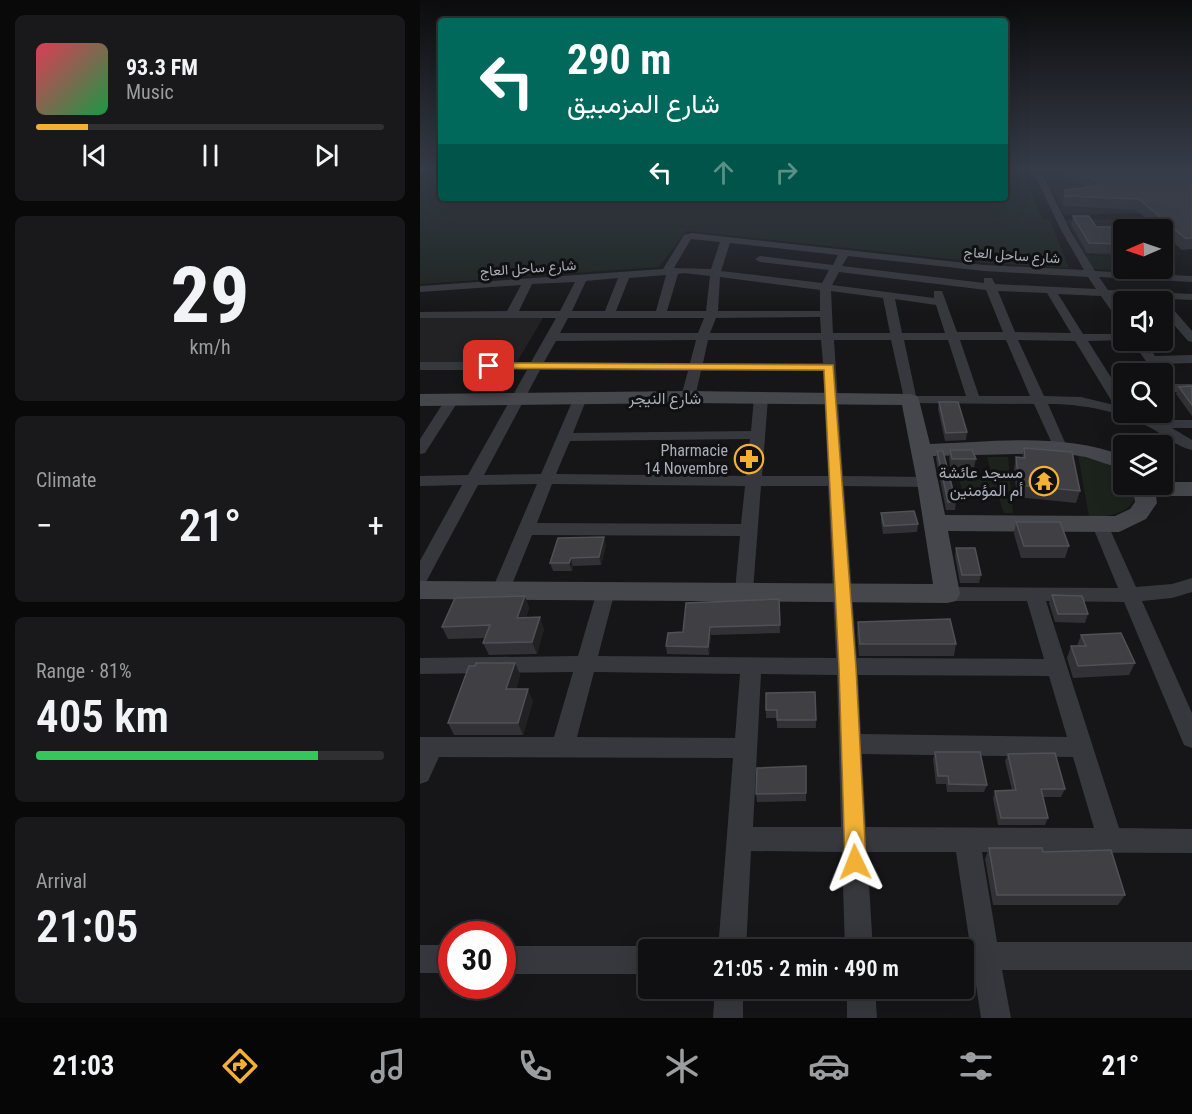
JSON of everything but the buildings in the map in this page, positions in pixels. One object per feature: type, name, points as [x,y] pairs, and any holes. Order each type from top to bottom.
[{"type":"street","points":[[1059,219],[1090,274],[1113,306]]},
{"type":"street","name":"شارع ساحل العاج","points":[[420,289],[670,271],[687,237],[726,239],[762,245],[984,268],[1192,279]]},
{"type":"street","points":[[688,397],[711,313],[715,273],[726,239]]},
{"type":"street","points":[[756,278],[762,245]]},
{"type":"street","points":[[845,252],[825,287],[826,338],[848,668],[858,939]]},
{"type":"street","points":[[760,259],[991,287],[1113,294]]},
{"type":"street","points":[[984,268],[1010,336],[1060,447]]},
{"type":"street","points":[[661,313],[670,271],[715,273],[941,302]]},
{"type":"street","points":[[610,313],[625,274]]},
{"type":"street","points":[[420,577],[582,278]]},
{"type":"street","points":[[933,280],[974,400]]},
{"type":"street","points":[[511,315],[528,282]]},
{"type":"street","points":[[1051,291],[1079,337],[1113,383]]},
{"type":"street","points":[[888,294],[928,482],[947,594]]},
{"type":"street","points":[[1173,299],[1192,297]]},
{"type":"street","points":[[420,315],[826,314]]},
{"type":"street","points":[[1173,316],[1192,338]]},
{"type":"street","points":[[1175,318],[1192,319]]},
{"type":"street","points":[[552,337],[1113,338]]},
{"type":"street","points":[[1145,351],[1153,363]]},
{"type":"street","points":[[1151,360],[1192,359]]},
{"type":"street","points":[[420,366],[829,367]]},
{"type":"street","points":[[1173,388],[1192,388]]},
{"type":"street","name":"شارع النيجر","points":[[420,400],[688,397],[910,400]]},
{"type":"street","points":[[500,592],[580,398]]},
{"type":"street","points":[[744,591],[761,398]]},
{"type":"street","points":[[910,400],[1039,399],[1081,401],[1113,409]]},
{"type":"street","points":[[423,442],[452,400]]},
{"type":"street","points":[[1154,424],[1192,424]]},
{"type":"street","points":[[1154,424],[1192,446]]},
{"type":"street","points":[[564,437],[757,435]]},
{"type":"street","points":[[921,450],[1082,448],[1113,460]]},
{"type":"street","points":[[1173,481],[1192,478]]},
{"type":"street","points":[[420,481],[546,479],[928,482]]},
{"type":"street","points":[[1173,487],[1192,489]]},
{"type":"street","points":[[936,523],[1119,524],[1138,514],[1146,503],[1148,495]]},
{"type":"street","points":[[1100,525],[1192,738]]},
{"type":"street","points":[[525,529],[749,530]]},
{"type":"street","points":[[420,590],[1130,595],[1172,591],[1192,585]]},
{"type":"street","points":[[563,746],[606,591]]},
{"type":"street","points":[[1034,594],[1111,842]]},
{"type":"street","points":[[420,666],[584,664],[1056,668]]},
{"type":"street","points":[[733,939],[752,666]]},
{"type":"street","points":[[851,744],[1080,747]]},
{"type":"street","points":[[420,773],[426,747],[746,748]]},
{"type":"street","points":[[741,839],[1192,841]]},
{"type":"street","points":[[967,841],[996,1018]]},
{"type":"street","points":[[987,956],[1192,956]]},
{"type":"street","points":[[420,959],[438,960]]},
{"type":"street","points":[[516,960],[638,960]]},
{"type":"street","points":[[728,1018],[729,999]]},
{"type":"street","points":[[861,999],[862,1018]]},
{"type":"shaded area","points":[[420,219],[1042,219],[1050,220],[1069,268],[988,263],[686,231],[659,267],[420,284]]},
{"type":"shaded area","points":[[1113,219],[1113,256],[1085,254],[1066,220]]},
{"type":"shaded area","points":[[1085,256],[1113,256],[1113,270],[1091,269]]},
{"type":"shaded area","points":[[420,318],[543,318],[517,362],[420,362]]},
{"type":"shaded area","points":[[1078,455],[1095,458],[1113,468],[1113,495],[1135,495],[1133,502],[1122,511],[1106,516],[1089,516]]},
{"type":"shaded area","points":[[987,457],[1008,457],[1013,513],[1004,513],[997,492],[963,492],[958,477],[992,476]]},
{"type":"place","name":"Pharmacie 14 Novembre","points":[[749,459]]},
{"type":"place","name":"مسجد عائشة أم المؤمنين","points":[[1044,481]]},
{"type":"route","points":[[489,366],[829,367],[848,668],[855,862]]}]
